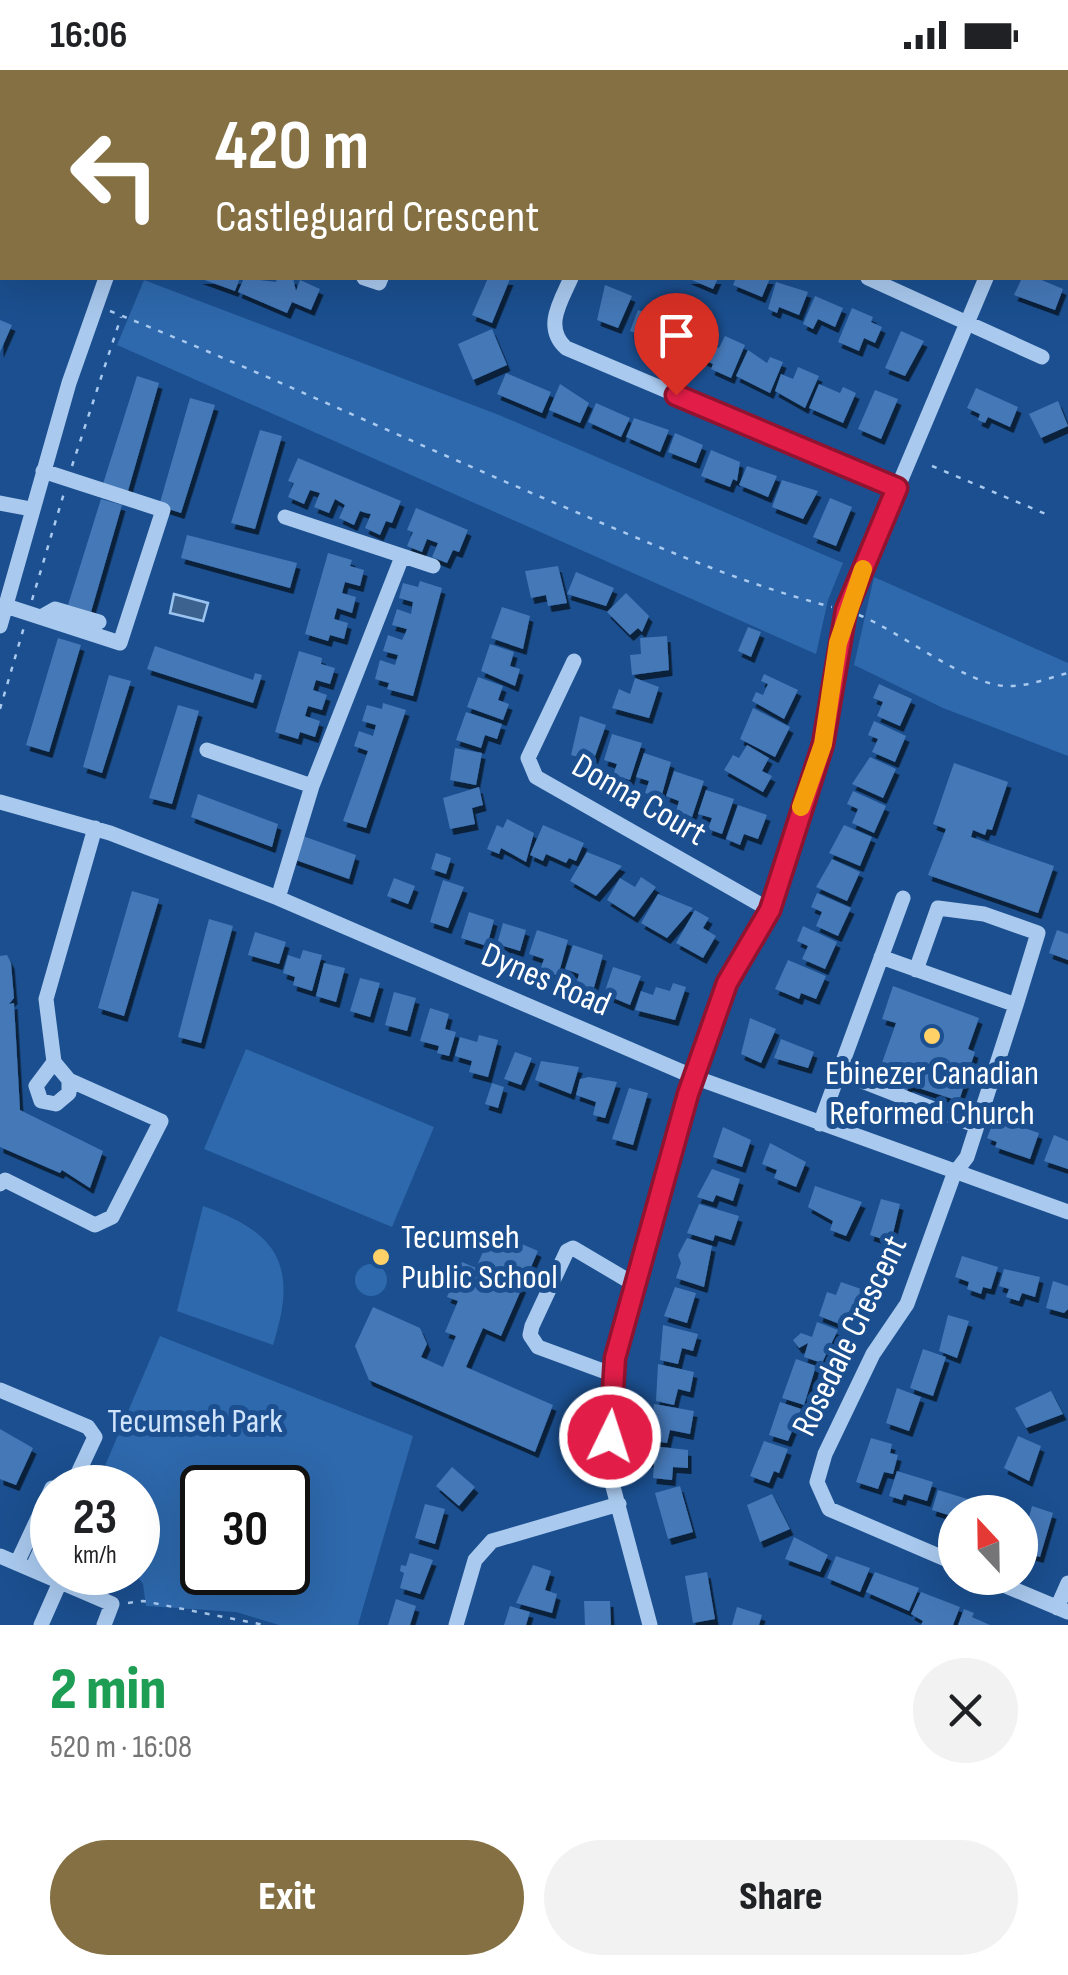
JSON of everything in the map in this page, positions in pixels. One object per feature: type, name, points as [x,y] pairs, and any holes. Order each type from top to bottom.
[{"type":"street","points":[[0,626],[31,509],[105,280]]},
{"type":"street","points":[[570,280],[554,321],[558,341],[566,348],[897,488]]},
{"type":"street","points":[[873,280],[968,320],[1042,357]]},
{"type":"street","points":[[650,1625],[608,1468],[614,1375],[634,1284],[694,1077],[727,983],[770,910],[823,744],[846,610],[985,280]]},
{"type":"street","points":[[6,606],[120,643],[163,510],[43,472]]},
{"type":"street","points":[[0,503],[31,509]]},
{"type":"street","points":[[285,517],[433,566]]},
{"type":"street","points":[[278,898],[312,786],[402,558]]},
{"type":"street","points":[[34,615],[55,610],[98,622]]},
{"type":"street","name":"Donna Court","points":[[574,661],[528,758],[536,777],[770,910]]},
{"type":"street","points":[[207,750],[312,786]]},
{"type":"street","name":"Dynes Road","points":[[0,802],[95,828],[278,898],[694,1077],[1068,1212]]},
{"type":"street","points":[[0,1184],[5,1180],[96,1225],[112,1217],[161,1121],[69,1080],[54,1062],[46,999],[95,828]]},
{"type":"street","points":[[820,1124],[903,898]]},
{"type":"street","name":"Rosedale Crescent","points":[[916,970],[938,908],[984,914],[1038,933],[967,1157],[954,1174],[907,1304],[873,1354],[825,1454],[817,1482],[830,1509],[938,1556]]},
{"type":"street","points":[[881,957],[1016,1005]]},
{"type":"street","points":[[54,1062],[36,1086],[41,1100],[56,1104],[69,1093],[69,1080]]},
{"type":"street","points":[[839,1072],[977,1126]]},
{"type":"street","points":[[614,1375],[538,1347],[530,1335],[567,1251],[573,1248],[634,1284]]},
{"type":"street","points":[[0,1390],[88,1427],[95,1437],[73,1465]]},
{"type":"street","points":[[456,1625],[475,1560],[492,1541],[619,1504]]},
{"type":"street","points":[[24,1566],[30,1552]]},
{"type":"street","points":[[0,1556],[30,1569]]},
{"type":"street","points":[[24,1566],[30,1557]]},
{"type":"street","points":[[1027,1595],[1062,1610],[1068,1583]]},
{"type":"street","points":[[41,1625],[54,1595]]},
{"type":"street","points":[[91,1595],[112,1604],[104,1625]]},
{"type":"path","points":[[0,709],[34,615],[68,480],[121,315],[195,343],[418,445],[657,546],[736,577],[880,622],[989,684],[1026,685],[1068,673]]},
{"type":"path","points":[[932,466],[1048,515]]},
{"type":"path","points":[[112,1604],[143,1601],[264,1625]]},
{"type":"green space","points":[[144,280],[499,415],[843,563],[828,600],[816,654],[117,345]]},
{"type":"green space","points":[[874,577],[1068,663],[1068,756],[943,708],[854,665]]},
{"type":"green space","points":[[246,1049],[434,1127],[392,1227],[204,1149]]},
{"type":"green space","points":[[203,1206],[250,1228],[276,1256],[283,1294],[273,1345],[177,1311]]},
{"type":"green space","points":[[371,1264],[382,1269],[387,1280],[382,1291],[371,1296],[360,1291],[355,1280],[360,1269]]},
{"type":"green space","name":"Tecumseh Park","points":[[160,1336],[413,1436],[358,1625],[279,1625],[236,1612],[146,1606],[144,1595],[160,1595],[160,1465],[105,1465]]},
{"type":"shaded area","points":[[174,594],[208,603],[203,621],[170,613]]},
{"type":"building","points":[[205,280],[239,280],[235,291]]},
{"type":"building","points":[[243,280],[293,280],[296,291],[300,280],[320,289],[311,310],[292,302],[287,313],[238,292]]},
{"type":"building","points":[[487,280],[510,280],[492,323],[472,315]]},
{"type":"building","points":[[692,280],[717,280],[713,289]]},
{"type":"building","points":[[735,280],[769,280],[762,297],[733,285]]},
{"type":"building","points":[[1021,280],[1042,280],[1063,289],[1055,310],[1014,295]]},
{"type":"building","points":[[776,282],[808,292],[799,315],[779,307],[777,313],[768,309]]},
{"type":"building","points":[[605,285],[632,296],[618,328],[597,320]]},
{"type":"building","points":[[815,296],[843,308],[835,327],[818,319],[813,329],[803,324]]},
{"type":"building","points":[[655,307],[672,313],[661,343],[630,331],[638,310],[652,315]]},
{"type":"building","points":[[852,308],[873,317],[871,322],[882,327],[875,343],[864,338],[859,351],[838,342]]},
{"type":"building","points":[[0,320],[12,325],[0,352]]},
{"type":"building","points":[[676,321],[703,333],[694,355],[665,346]]},
{"type":"building","points":[[492,329],[507,365],[473,380],[458,344]]},
{"type":"building","points":[[901,331],[924,341],[905,376],[885,368]]},
{"type":"building","points":[[725,336],[745,345],[731,378],[711,369],[713,364],[702,359],[708,344],[719,348]]},
{"type":"building","points":[[748,350],[767,363],[770,357],[783,362],[770,393],[736,376]]},
{"type":"building","points":[[798,367],[819,376],[805,408],[775,391],[781,374],[793,379]]},
{"type":"building","points":[[506,373],[551,392],[542,413],[497,394]]},
{"type":"building","points":[[137,376],[159,383],[128,491],[103,484]]},
{"type":"building","points":[[560,384],[589,403],[580,423],[549,410]]},
{"type":"building","points":[[819,384],[840,393],[843,387],[856,393],[843,423],[809,408]]},
{"type":"building","points":[[976,388],[1018,407],[1010,427],[988,417],[985,423],[978,420],[980,414],[967,408]]},
{"type":"building","points":[[875,390],[898,399],[881,439],[858,429]]},
{"type":"building","points":[[190,398],[215,405],[181,513],[159,506]]},
{"type":"building","points":[[1058,401],[1068,426],[1041,438],[1029,414]]},
{"type":"building","points":[[596,403],[630,418],[621,437],[588,422]]},
{"type":"building","points":[[634,418],[669,430],[660,452],[626,437]]},
{"type":"building","points":[[260,430],[282,436],[255,529],[231,523]]},
{"type":"building","points":[[675,433],[703,445],[696,463],[668,452]]},
{"type":"building","points":[[711,450],[740,462],[737,481],[733,479],[730,487],[701,476]]},
{"type":"building","points":[[298,458],[401,501],[392,523],[386,521],[380,535],[365,528],[371,514],[360,511],[354,525],[339,518],[345,505],[335,499],[329,513],[314,507],[320,493],[310,490],[304,504],[288,497],[294,483],[288,481]]},
{"type":"building","points":[[747,466],[777,476],[768,497],[739,485]]},
{"type":"building","points":[[782,480],[818,491],[803,519],[772,507]]},
{"type":"building","points":[[830,498],[852,507],[836,546],[813,537]]},
{"type":"building","points":[[101,499],[122,505],[91,612],[68,605]]},
{"type":"building","points":[[416,508],[468,530],[459,552],[453,550],[447,563],[432,557],[438,543],[427,539],[422,552],[407,546],[413,532],[407,530]]},
{"type":"building","points":[[187,535],[297,563],[290,588],[181,558]]},
{"type":"building","points":[[328,553],[352,560],[350,566],[364,570],[360,586],[345,582],[342,593],[356,597],[352,613],[337,608],[334,619],[348,623],[344,639],[330,635],[328,641],[305,634]]},
{"type":"building","points":[[558,566],[567,603],[548,606],[546,595],[531,598],[525,571]]},
{"type":"building","points":[[576,572],[614,588],[606,606],[567,594]]},
{"type":"building","points":[[420,581],[442,588],[413,696],[387,689],[389,683],[375,679],[380,660],[395,665],[398,655],[383,651],[388,635],[402,640],[407,629],[392,625],[397,609],[411,614],[413,602],[399,598],[403,583],[418,587]]},
{"type":"building","points":[[626,593],[649,616],[642,632],[638,628],[630,635],[607,612]]},
{"type":"building","points":[[502,607],[530,616],[523,649],[491,638]]},
{"type":"building","points":[[748,627],[761,632],[751,657],[738,651]]},
{"type":"building","points":[[667,636],[669,670],[632,675],[630,655],[641,654],[640,638]]},
{"type":"building","points":[[58,638],[81,645],[49,752],[26,745]]},
{"type":"building","points":[[490,644],[514,652],[510,666],[520,669],[515,686],[481,671]]},
{"type":"building","points":[[155,646],[253,680],[255,673],[262,675],[253,703],[147,669]]},
{"type":"building","points":[[299,651],[322,658],[321,664],[335,668],[330,684],[316,680],[313,690],[327,695],[322,710],[308,706],[305,716],[320,721],[315,737],[300,732],[298,739],[275,732]]},
{"type":"building","points":[[764,674],[798,690],[784,719],[752,701],[756,692],[763,695],[768,684],[761,681]]},
{"type":"building","points":[[109,675],[131,681],[102,773],[83,767]]},
{"type":"building","points":[[478,677],[503,686],[498,700],[509,704],[503,720],[467,707]]},
{"type":"building","points":[[635,678],[659,687],[649,718],[612,708],[619,689],[630,694]]},
{"type":"building","points":[[879,684],[912,699],[900,726],[877,716],[883,702],[873,698]]},
{"type":"building","points":[[383,703],[406,710],[366,828],[343,821],[368,751],[354,746],[359,731],[373,736],[376,725],[362,721],[367,705],[382,709]]},
{"type":"building","points":[[178,705],[199,711],[172,804],[149,798]]},
{"type":"building","points":[[753,708],[790,727],[775,757],[740,739]]},
{"type":"building","points":[[466,712],[502,724],[497,739],[485,735],[481,748],[456,740]]},
{"type":"building","points":[[580,716],[606,725],[593,762],[571,755]]},
{"type":"building","points":[[874,721],[906,736],[895,762],[872,752],[878,739],[868,735]]},
{"type":"building","points":[[612,734],[642,743],[630,780],[613,775],[617,764],[604,760]]},
{"type":"building","points":[[747,745],[769,758],[762,771],[772,776],[763,792],[724,770],[733,755],[739,758]]},
{"type":"building","points":[[455,748],[482,753],[476,785],[450,780]]},
{"type":"building","points":[[644,753],[671,762],[661,798],[645,793],[649,781],[636,777]]},
{"type":"building","points":[[870,757],[896,769],[883,798],[852,784]]},
{"type":"building","points":[[954,763],[1008,782],[992,830],[987,829],[985,835],[973,830],[971,837],[1054,866],[1038,913],[928,875],[946,829],[933,824]]},
{"type":"building","points":[[674,771],[704,781],[692,817],[676,811],[679,801],[666,796]]},
{"type":"building","points":[[479,787],[483,805],[472,808],[475,824],[450,829],[443,798]]},
{"type":"building","points":[[706,790],[734,799],[722,834],[708,829],[712,818],[698,814]]},
{"type":"building","points":[[853,791],[886,806],[874,833],[852,823],[858,809],[847,804]]},
{"type":"building","points":[[198,794],[278,824],[272,847],[191,817]]},
{"type":"building","points":[[738,805],[767,815],[758,839],[744,834],[740,845],[726,839]]},
{"type":"building","points":[[507,819],[534,833],[526,862],[501,848],[499,854],[487,849],[497,825],[503,828]]},
{"type":"building","points":[[543,825],[584,843],[576,861],[569,858],[566,863],[546,854],[543,861],[530,855]]},
{"type":"building","points":[[844,825],[872,837],[860,866],[829,853]]},
{"type":"building","points":[[300,835],[356,855],[349,879],[293,859]]},
{"type":"building","points":[[587,852],[622,866],[596,896],[570,881]]},
{"type":"building","points":[[436,853],[451,858],[446,874],[431,869]]},
{"type":"building","points":[[832,859],[860,872],[847,901],[816,887]]},
{"type":"building","points":[[641,877],[656,887],[634,917],[607,900],[620,878],[635,887]]},
{"type":"building","points":[[394,878],[415,886],[408,904],[387,896]]},
{"type":"building","points":[[443,880],[464,887],[448,928],[430,922]]},
{"type":"building","points":[[132,891],[159,899],[124,1016],[98,1008]]},
{"type":"building","points":[[817,893],[851,908],[838,936],[816,926],[822,912],[811,907]]},
{"type":"building","points":[[658,894],[693,908],[667,938],[641,923]]},
{"type":"building","points":[[695,910],[709,918],[703,928],[716,936],[703,958],[676,943]]},
{"type":"building","points":[[469,912],[494,920],[487,946],[461,938]]},
{"type":"building","points":[[209,919],[233,926],[201,1043],[178,1037]]},
{"type":"building","points":[[503,923],[526,930],[520,951],[497,944]]},
{"type":"building","points":[[803,926],[837,942],[825,969],[802,959],[808,946],[797,941]]},
{"type":"building","points":[[537,930],[568,940],[558,976],[540,970],[544,959],[529,954]]},
{"type":"building","points":[[1057,930],[1068,934],[1068,960],[1049,953]]},
{"type":"building","points":[[255,932],[286,942],[279,964],[248,955]]},
{"type":"building","points":[[573,945],[603,955],[593,991],[576,985],[579,974],[565,969]]},
{"type":"building","points":[[303,950],[322,955],[312,991],[293,985],[295,977],[283,973],[288,955],[300,959]]},
{"type":"building","points":[[7,955],[14,998],[9,1004],[14,1003],[20,1110],[103,1151],[90,1188],[62,1170],[60,1173],[0,1147],[0,956]]},
{"type":"building","points":[[788,960],[826,976],[816,999],[801,993],[799,999],[775,989]]},
{"type":"building","points":[[324,963],[345,968],[336,1002],[316,996]]},
{"type":"building","points":[[613,967],[641,976],[630,1005],[604,994]]},
{"type":"building","points":[[360,978],[380,983],[370,1017],[350,1011]]},
{"type":"building","points":[[673,983],[686,987],[675,1020],[635,1010],[641,991],[653,995],[656,987],[670,991]]},
{"type":"building","name":"Ebinezer Canadian Reformed Church","points":[[893,986],[979,1018],[968,1049],[975,1052],[959,1101],[909,1085],[907,1091],[894,1087],[896,1080],[878,1074],[896,1023],[882,1019]]},
{"type":"building","points":[[394,992],[416,998],[407,1031],[385,1025]]},
{"type":"building","points":[[430,1008],[449,1014],[445,1029],[456,1032],[449,1056],[437,1053],[439,1046],[420,1041]]},
{"type":"building","points":[[750,1018],[776,1029],[761,1063],[741,1054]]},
{"type":"building","points":[[479,1035],[498,1040],[488,1077],[469,1072],[472,1061],[455,1056],[460,1037],[477,1042]]},
{"type":"building","points":[[781,1039],[814,1052],[808,1068],[774,1058]]},
{"type":"building","points":[[515,1052],[532,1058],[521,1085],[504,1079]]},
{"type":"building","points":[[541,1061],[579,1067],[571,1094],[535,1080]]},
{"type":"building","points":[[580,1079],[617,1082],[605,1118],[593,1115],[596,1102],[576,1095]]},
{"type":"building","points":[[492,1083],[504,1087],[498,1108],[485,1104]]},
{"type":"building","points":[[629,1088],[648,1093],[633,1145],[612,1139]]},
{"type":"building","points":[[995,1118],[1039,1133],[1030,1159],[995,1147],[997,1142],[987,1138]]},
{"type":"building","points":[[723,1127],[751,1140],[742,1167],[713,1157]]},
{"type":"building","points":[[1054,1135],[1068,1141],[1068,1169],[1044,1161]]},
{"type":"building","points":[[770,1143],[806,1162],[796,1187],[774,1178],[777,1170],[762,1164]]},
{"type":"building","points":[[712,1169],[740,1179],[733,1201],[716,1195],[713,1202],[697,1197]]},
{"type":"building","points":[[815,1186],[862,1202],[846,1236],[830,1230],[833,1221],[808,1207]]},
{"type":"building","points":[[881,1199],[900,1204],[891,1242],[870,1235]]},
{"type":"building","points":[[699,1204],[739,1216],[731,1240],[715,1235],[713,1241],[687,1233]]},
{"type":"building","points":[[492,1231],[538,1251],[501,1336],[483,1328],[466,1367],[553,1405],[535,1452],[369,1380],[355,1346],[373,1307],[420,1328],[427,1344],[421,1357],[443,1367],[456,1336],[445,1332],[458,1301],[447,1297],[462,1262],[476,1268]]},
{"type":"building","points":[[687,1238],[712,1246],[704,1287],[676,1278],[681,1263],[678,1255]]},
{"type":"building","points":[[962,1256],[998,1267],[991,1289],[983,1287],[981,1294],[967,1289],[969,1282],[955,1277]]},
{"type":"building","points":[[1004,1269],[1040,1277],[1035,1297],[1022,1293],[1019,1301],[1006,1297],[1009,1289],[999,1286]]},
{"type":"building","points":[[1053,1281],[1068,1286],[1068,1309],[1064,1313],[1046,1308]]},
{"type":"building","points":[[841,1282],[864,1290],[850,1328],[819,1316],[827,1292],[836,1295]]},
{"type":"building","points":[[675,1287],[696,1293],[687,1323],[664,1316]]},
{"type":"building","points":[[948,1315],[969,1321],[957,1358],[939,1351]]},
{"type":"building","points":[[817,1322],[838,1330],[822,1363],[804,1357],[808,1343],[799,1348],[793,1340],[801,1333],[812,1337]]},
{"type":"building","points":[[663,1325],[698,1334],[693,1351],[682,1348],[678,1364],[660,1360]]},
{"type":"building","points":[[923,1349],[946,1357],[933,1396],[910,1388]]},
{"type":"building","points":[[796,1359],[816,1366],[804,1405],[782,1398]]},
{"type":"building","points":[[658,1364],[694,1372],[690,1392],[678,1389],[674,1405],[656,1401]]},
{"type":"building","points":[[897,1388],[921,1397],[909,1431],[886,1423]]},
{"type":"building","points":[[1051,1391],[1063,1414],[1026,1428],[1015,1408]]},
{"type":"building","points":[[780,1402],[801,1409],[788,1441],[769,1435]]},
{"type":"building","points":[[654,1404],[694,1411],[690,1434],[670,1430],[667,1443],[648,1440]]},
{"type":"building","points":[[0,1429],[33,1448],[16,1485],[0,1479]]},
{"type":"building","points":[[1018,1436],[1041,1446],[1029,1481],[1004,1468]]},
{"type":"building","points":[[871,1438],[892,1444],[890,1453],[898,1455],[893,1474],[884,1472],[878,1489],[856,1482]]},
{"type":"building","points":[[764,1441],[788,1449],[779,1473],[774,1471],[769,1483],[750,1476]]},
{"type":"building","points":[[652,1446],[688,1450],[688,1468],[673,1467],[672,1480],[653,1478],[654,1464],[648,1461]]},
{"type":"building","points":[[452,1467],[475,1487],[459,1506],[436,1486]]},
{"type":"building","points":[[897,1471],[933,1482],[927,1501],[904,1494],[902,1500],[889,1496]]},
{"type":"building","points":[[680,1486],[693,1532],[668,1539],[655,1493]]},
{"type":"building","points":[[938,1490],[954,1495],[938,1495],[938,1512],[932,1510]]},
{"type":"building","points":[[772,1494],[790,1529],[760,1542],[747,1505]]},
{"type":"building","points":[[425,1504],[445,1509],[435,1544],[415,1538]]},
{"type":"building","points":[[1038,1508],[1053,1513],[1038,1556]]},
{"type":"building","points":[[794,1537],[828,1555],[820,1572],[785,1559]]},
{"type":"building","points":[[410,1553],[433,1560],[420,1594],[400,1588],[404,1573],[400,1571],[401,1565],[406,1566]]},
{"type":"building","points":[[836,1556],[870,1568],[860,1592],[827,1578]]},
{"type":"building","points":[[533,1565],[551,1571],[545,1590],[557,1594],[552,1613],[516,1603]]},
{"type":"building","points":[[707,1572],[715,1619],[693,1623],[685,1576]]},
{"type":"building","points":[[875,1572],[919,1588],[909,1611],[866,1592]]},
{"type":"building","points":[[921,1592],[960,1607],[953,1625],[921,1625],[923,1621],[911,1614]]},
{"type":"building","points":[[396,1599],[416,1606],[410,1625],[388,1625]]},
{"type":"building","points":[[584,1601],[610,1601],[611,1625],[585,1625]]},
{"type":"building","points":[[510,1606],[530,1612],[526,1625],[504,1625]]},
{"type":"building","points":[[737,1607],[762,1615],[759,1625],[732,1625]]},
{"type":"building","points":[[964,1609],[974,1613],[972,1617],[990,1625],[958,1625]]},
{"type":"slow traffic","points":[[801,807],[823,744],[846,610],[863,569]]},
{"type":"place","name":"Ebinezer Canadian Reformed Church","points":[[932,1036]]},
{"type":"place","name":"Tecumseh Public School","points":[[381,1257]]},
{"type":"route","points":[[610,1437],[615,1358],[688,1094],[727,983],[770,910],[823,744],[846,610],[897,488],[676,395]]}]
